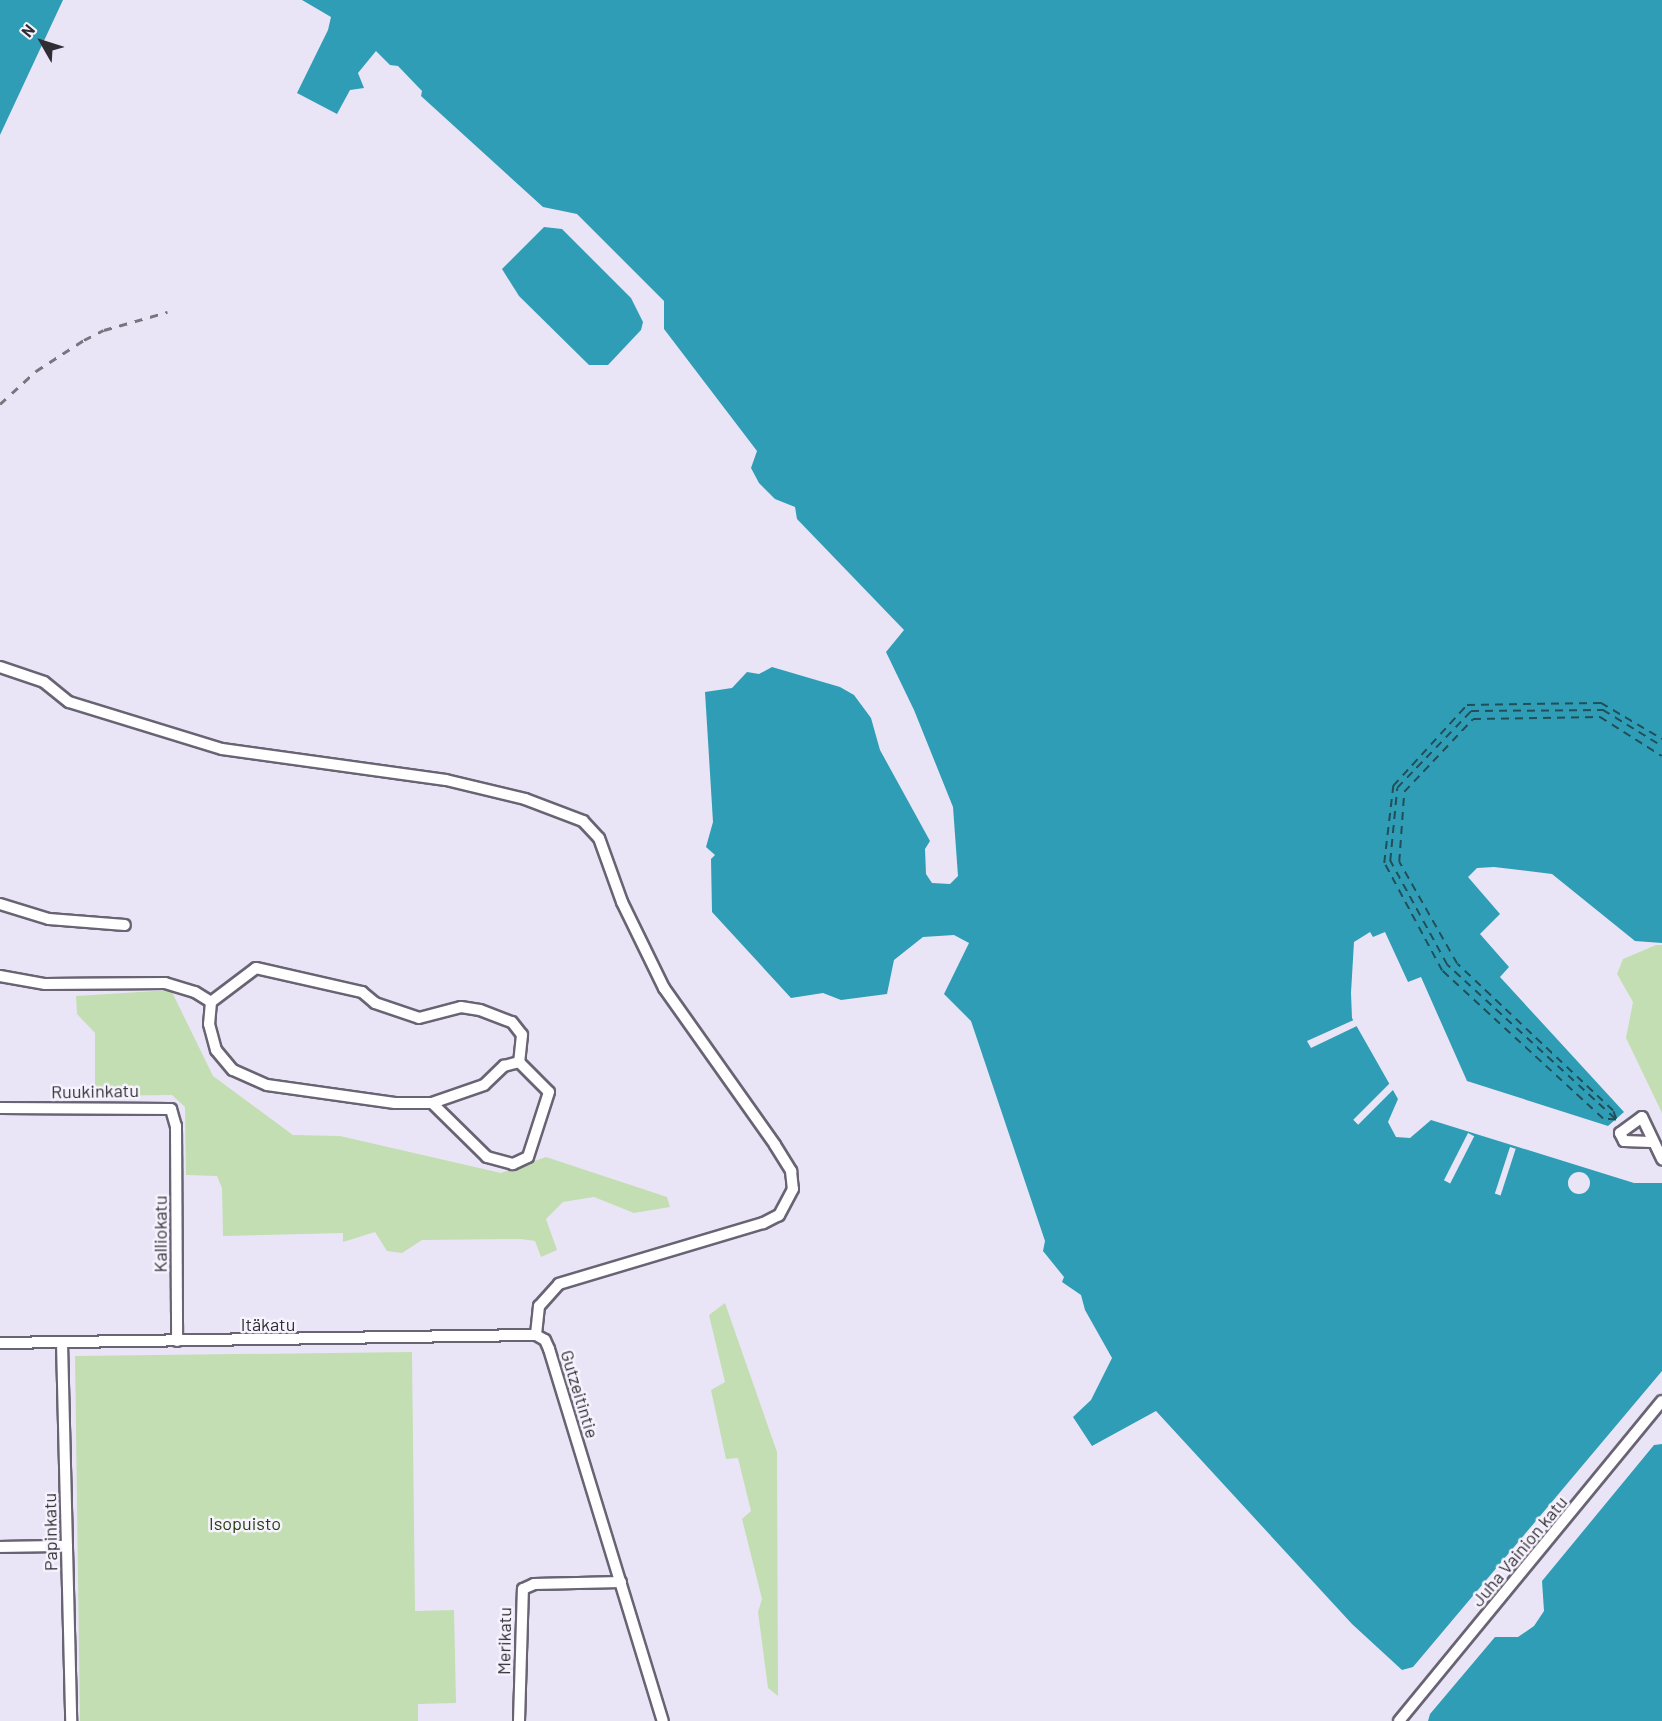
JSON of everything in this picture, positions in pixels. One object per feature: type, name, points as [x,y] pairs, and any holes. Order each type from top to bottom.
[{"type":"street","points":[[0,667],[44,682],[69,702],[222,749],[446,780],[525,799],[583,821],[599,838],[622,902],[664,988],[791,1171],[793,1189],[779,1215],[763,1223],[567,1280],[544,1297],[536,1335]]},
{"type":"street","points":[[0,904],[50,919],[125,925]]},
{"type":"street","points":[[256,968],[362,992],[375,1003],[419,1017],[462,1007],[480,1010],[512,1022],[522,1035],[519,1062],[504,1066],[484,1085],[432,1103],[395,1103],[267,1085],[233,1070],[216,1050],[209,1024],[211,1002],[256,968]]},
{"type":"street","points":[[0,976],[45,984],[165,983],[195,992],[211,1002]]},
{"type":"street","points":[[432,1103],[488,1157],[513,1164],[528,1157],[549,1099],[549,1092],[519,1062]]},
{"type":"street","name":"Ruukinkatu","points":[[0,1108],[163,1106],[171,1109],[176,1126]]},
{"type":"street","name":"Kalliokatu","points":[[176,1126],[177,1341]]},
{"type":"street","points":[[1651,1142],[1662,1159]]},
{"type":"street","name":"Itäkatu","points":[[0,1343],[536,1335]]},
{"type":"street","name":"Gutzeitintie","points":[[536,1335],[545,1340],[549,1349],[663,1721]]},
{"type":"street","name":"Papinkatu","points":[[62,1343],[71,1721]]},
{"type":"street","name":"Juha Vainion katu","points":[[1399,1721],[1662,1401]]},
{"type":"street","points":[[0,1547],[66,1546]]},
{"type":"street","name":"Merikatu","points":[[519,1721],[523,1588],[534,1584],[621,1582]]},
{"type":"green space","points":[[1656,945],[1662,945],[1662,1113],[1626,1038],[1633,1002],[1617,974],[1623,959]]},
{"type":"green space","points":[[171,990],[213,1076],[293,1135],[340,1136],[501,1173],[546,1157],[667,1197],[670,1207],[634,1213],[594,1197],[563,1202],[546,1219],[557,1250],[541,1257],[535,1241],[521,1239],[422,1240],[402,1253],[387,1251],[375,1232],[343,1242],[343,1233],[223,1236],[222,1188],[217,1176],[186,1175],[185,1107],[172,1095],[95,1096],[95,1033],[77,1014],[76,996]]},
{"type":"green space","points":[[725,1303],[777,1452],[778,1696],[768,1688],[758,1612],[762,1599],[742,1519],[751,1511],[738,1458],[726,1459],[711,1390],[725,1382],[709,1315]]},
{"type":"green space","name":"Isopuisto","points":[[412,1352],[415,1611],[454,1610],[456,1703],[418,1704],[418,1721],[80,1721],[75,1356]]},
{"type":"water","points":[[0,0],[63,0],[0,135]]},
{"type":"water","points":[[302,0],[1662,0],[1662,943],[1635,941],[1552,874],[1494,867],[1477,868],[1468,877],[1500,914],[1480,934],[1509,967],[1500,977],[1624,1112],[1608,1126],[1467,1081],[1421,977],[1408,982],[1385,932],[1373,937],[1370,932],[1354,942],[1351,993],[1352,1018],[1398,1099],[1388,1122],[1396,1137],[1410,1138],[1431,1120],[1634,1183],[1662,1183],[1662,1371],[1413,1667],[1402,1670],[1352,1624],[1156,1411],[1092,1446],[1073,1417],[1091,1400],[1112,1358],[1085,1310],[1081,1295],[1062,1282],[1064,1277],[1043,1251],[1045,1241],[971,1021],[944,994],[969,943],[954,935],[923,937],[894,960],[887,994],[841,1000],[823,993],[791,998],[712,912],[711,859],[715,855],[706,847],[713,822],[705,692],[732,688],[747,672],[759,674],[772,667],[840,687],[854,695],[871,718],[880,750],[930,841],[925,849],[926,874],[932,883],[950,884],[958,876],[953,807],[914,710],[886,652],[904,630],[797,519],[795,507],[775,499],[759,483],[751,468],[757,451],[664,329],[664,301],[577,214],[543,207],[421,96],[422,91],[398,66],[390,65],[376,51],[358,73],[364,88],[350,90],[337,114],[297,93],[328,30],[331,17]]},
{"type":"water","points":[[544,227],[562,229],[631,298],[643,322],[641,330],[608,365],[589,365],[519,296],[502,269]]},
{"type":"water","points":[[1662,1444],[1662,1721],[1428,1721],[1430,1714],[1495,1637],[1518,1637],[1534,1626],[1544,1611],[1542,1581],[1654,1445]]},
{"type":"pier","points":[[1356,1019],[1359,1025],[1311,1048],[1307,1041]]},
{"type":"pier","points":[[1390,1083],[1395,1088],[1358,1125],[1353,1120]]},
{"type":"pier","points":[[1468,1133],[1474,1136],[1450,1183],[1444,1180]]},
{"type":"pier","points":[[1510,1147],[1516,1149],[1501,1195],[1495,1194]]},
{"type":"pier","points":[[1579,1172],[1587,1175],[1590,1183],[1587,1191],[1579,1194],[1571,1191],[1568,1183],[1571,1175]]},
{"type":"ferry route","points":[[1616,1120],[1603,1119],[1442,971],[1384,863],[1393,786],[1467,705],[1601,703],[1662,739]]},
{"type":"ferry route","points":[[1615,1119],[1447,965],[1390,861],[1397,788],[1471,711],[1603,710],[1662,746]]},
{"type":"ferry route","points":[[1616,1119],[1613,1111],[1457,964],[1399,862],[1404,792],[1473,719],[1600,717],[1662,756]]},
{"type":"railway","points":[[0,404],[36,371],[84,340],[104,330],[167,312]]}]
